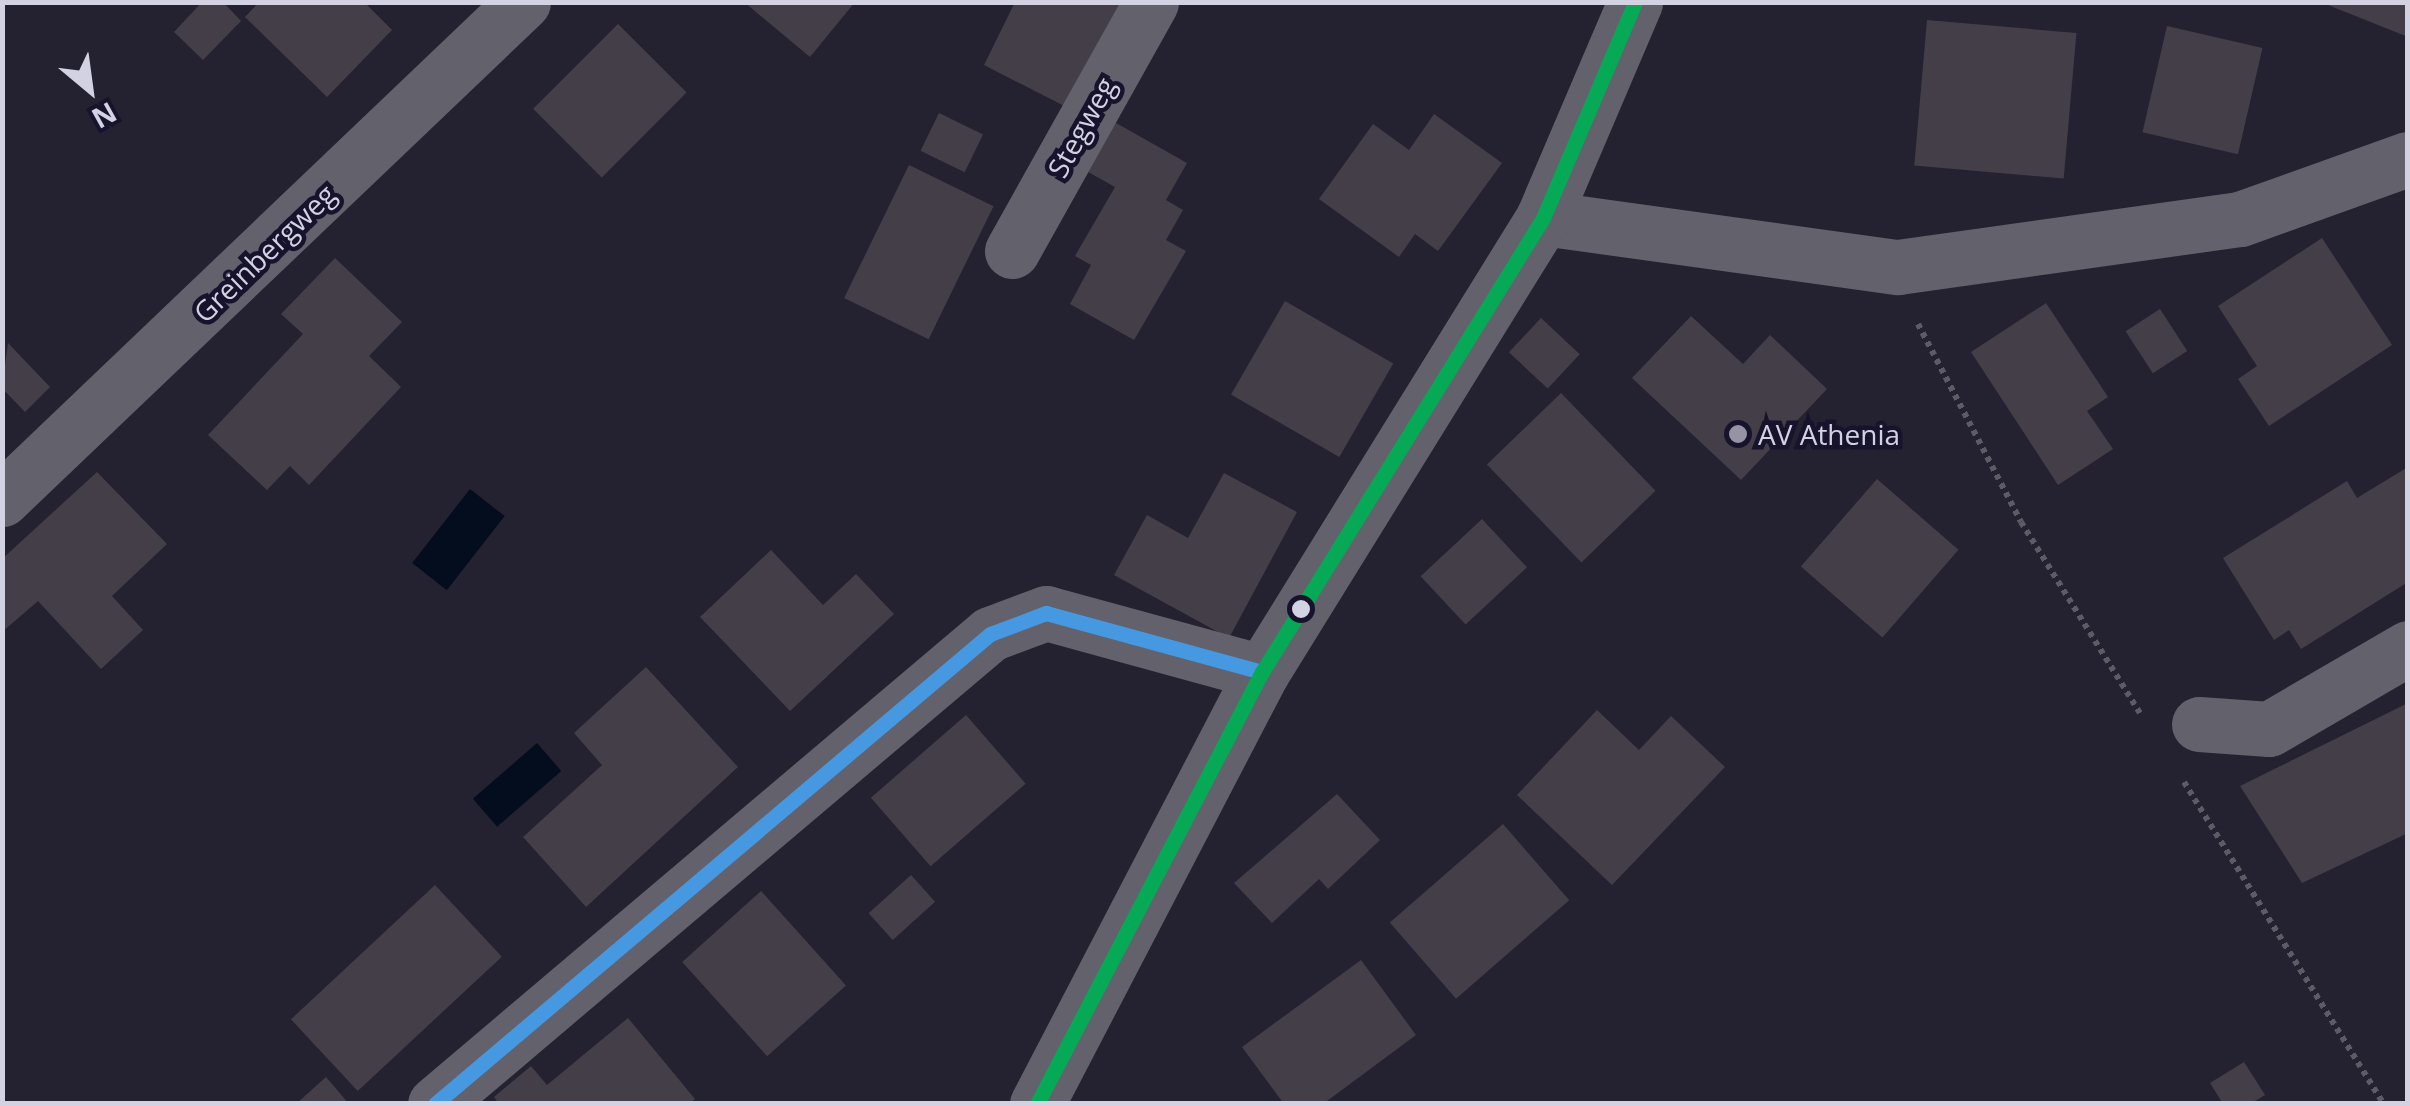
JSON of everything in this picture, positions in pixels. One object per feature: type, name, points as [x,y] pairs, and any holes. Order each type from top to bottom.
[{"type":"street","name":"Greinbergweg","points":[[2,500],[523,2]]},
{"type":"street","name":"Stegweg","points":[[1012,251],[1151,2]]},
{"type":"street","points":[[1036,1104],[1262,672],[1543,218],[1635,2]]},
{"type":"street","points":[[1543,218],[1898,267],[2240,220],[2408,159]]},
{"type":"street","points":[[435,1104],[990,634],[1046,613],[1262,672]]},
{"type":"street","points":[[2199,724],[2270,730],[2408,648]]},
{"type":"path","points":[[1914,316],[2021,522],[2144,719]]},
{"type":"path","points":[[2182,778],[2384,1104]]},
{"type":"water","points":[[470,489],[505,516],[447,590],[412,563]]},
{"type":"water","points":[[537,743],[561,771],[497,827],[473,799]]},
{"type":"building","points":[[202,2],[223,2],[241,21],[203,60],[174,32]]},
{"type":"building","points":[[259,2],[364,2],[392,30],[327,97],[245,17]]},
{"type":"building","points":[[744,2],[855,2],[810,57]]},
{"type":"building","points":[[1015,2],[1126,2],[1072,110],[984,65]]},
{"type":"building","points":[[2408,2],[2408,37],[2328,5]]},
{"type":"building","points":[[1927,20],[2076,33],[2064,179],[1914,165]]},
{"type":"building","points":[[618,24],[687,93],[602,177],[533,109]]},
{"type":"building","points":[[2167,26],[2262,48],[2238,154],[2142,132]]},
{"type":"building","points":[[939,113],[983,134],[965,172],[921,151]]},
{"type":"building","points":[[1434,114],[1502,163],[1438,251],[1415,234],[1399,257],[1319,199],[1373,124],[1409,150]]},
{"type":"building","points":[[1109,119],[1187,163],[1166,200],[1183,210],[1166,240],[1186,251],[1134,340],[1070,304],[1091,265],[1075,256],[1115,187],[1081,168]]},
{"type":"building","points":[[909,165],[993,206],[929,339],[844,298]]},
{"type":"building","points":[[2322,238],[2392,345],[2269,426],[2238,379],[2257,366],[2218,306]]},
{"type":"building","points":[[335,258],[402,322],[369,356],[401,387],[309,485],[290,466],[267,490],[208,435],[303,334],[281,314]]},
{"type":"building","points":[[1285,301],[1393,364],[1339,457],[1231,395]]},
{"type":"building","points":[[2046,303],[2108,397],[2087,411],[2113,449],[2058,485],[1971,352]]},
{"type":"building","points":[[2160,309],[2187,351],[2153,373],[2126,331]]},
{"type":"building","name":"AV Athenia","points":[[1691,316],[1743,364],[1770,335],[1827,389],[1741,480],[1632,378]]},
{"type":"building","points":[[1541,318],[1580,354],[1548,389],[1509,352]]},
{"type":"building","points":[[8,343],[50,387],[25,412],[2,388]]},
{"type":"building","points":[[1561,393],[1655,491],[1581,562],[1487,465]]},
{"type":"building","points":[[2408,467],[2408,582],[2301,649],[2289,630],[2274,640],[2223,558],[2347,481],[2357,498]]},
{"type":"building","points":[[97,472],[167,544],[112,596],[143,630],[101,669],[38,601],[2,632],[2,559]]},
{"type":"building","points":[[1224,473],[1297,512],[1229,638],[1114,575],[1147,515],[1188,538]]},
{"type":"building","points":[[1877,479],[1959,550],[1882,637],[1801,567]]},
{"type":"building","points":[[1482,519],[1527,567],[1466,625],[1421,576]]},
{"type":"building","points":[[771,550],[823,605],[856,574],[894,614],[790,711],[700,617]]},
{"type":"building","points":[[646,667],[738,767],[586,907],[523,837],[602,765],[574,733]]},
{"type":"building","points":[[2408,703],[2408,833],[2302,883],[2240,786]]},
{"type":"building","points":[[1597,710],[1639,750],[1671,716],[1725,767],[1612,885],[1517,795]]},
{"type":"building","points":[[966,715],[1026,784],[931,866],[871,798]]},
{"type":"building","points":[[1337,794],[1380,840],[1328,889],[1319,879],[1272,923],[1234,883]]},
{"type":"building","points":[[1503,824],[1569,900],[1456,999],[1390,922]]},
{"type":"building","points":[[911,875],[935,902],[893,940],[869,913]]},
{"type":"building","points":[[435,885],[502,957],[358,1091],[291,1019]]},
{"type":"building","points":[[761,891],[846,985],[767,1056],[682,962]]},
{"type":"building","points":[[1361,960],[1416,1035],[1323,1104],[1284,1104],[1242,1047]]},
{"type":"building","points":[[628,1018],[695,1099],[689,1104],[499,1104],[494,1097],[531,1066],[547,1085]]},
{"type":"building","points":[[2244,1062],[2265,1095],[2250,1104],[2223,1104],[2210,1083]]},
{"type":"building","points":[[326,1077],[349,1104],[296,1104]]},
{"type":"transit line","points":[[1037,1104],[1262,672],[1543,218],[1635,2]]},
{"type":"transit line","points":[[435,1104],[990,634],[1046,613],[1262,672]]},
{"type":"place","name":"AV Athenia","points":[[1738,434]]}]
